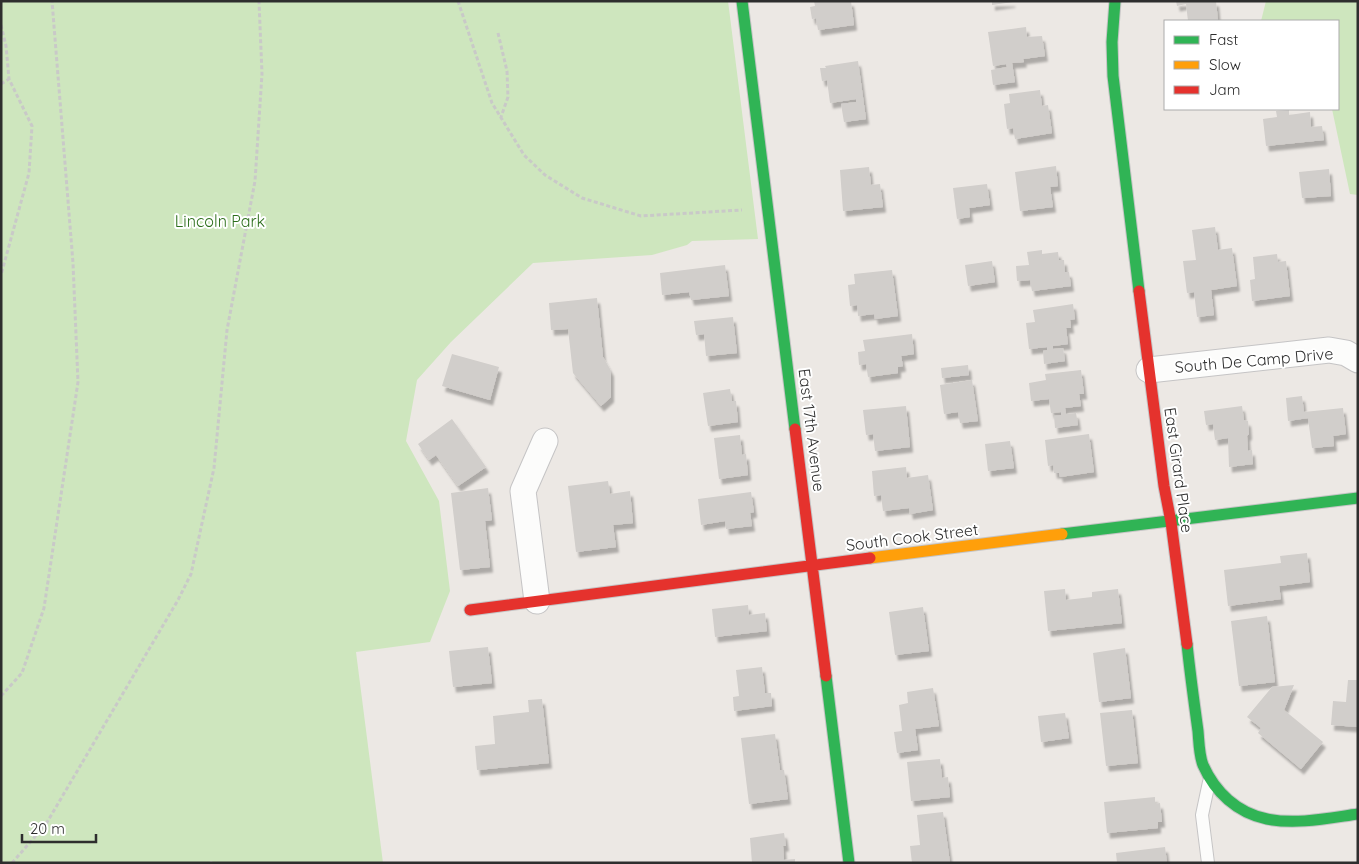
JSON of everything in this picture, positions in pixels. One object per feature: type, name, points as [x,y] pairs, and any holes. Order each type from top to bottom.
[{"type":"street","name":"East 17th Avenue","points":[[742,1],[849,863]]},
{"type":"street","name":"East Girard Place","points":[[1115,1],[1112,76],[1164,486],[1171,522],[1202,763],[1209,780],[1221,794],[1239,809],[1263,820],[1292,822],[1358,814]]},
{"type":"street","name":"South De Camp Drive","points":[[1149,370],[1329,350],[1346,353],[1358,360]]},
{"type":"street","points":[[537,601],[523,490],[545,441]]},
{"type":"street","name":"South Cook Street","points":[[470,610],[813,565],[1358,498]]},
{"type":"lane","points":[[1208,863],[1202,815],[1209,780]]},
{"type":"path","points":[[1,696],[22,673],[44,608],[78,382],[73,263],[52,1]]},
{"type":"path","points":[[12,863],[46,824],[178,600],[191,574],[214,468],[227,330],[255,181],[262,74],[259,1]]},
{"type":"path","points":[[458,1],[492,103],[524,155],[545,175],[582,198],[641,216],[767,208]]},
{"type":"path","points":[[1,25],[6,46],[9,78],[32,126],[29,173],[1,275]]},
{"type":"path","points":[[498,33],[507,71],[508,97],[501,117]]},
{"type":"path","points":[[1,84],[9,78]]},
{"type":"green space","name":"Lincoln Park","points":[[1,1],[728,1],[758,239],[692,241],[687,245],[652,255],[533,263],[451,342],[417,380],[406,441],[439,501],[450,591],[430,642],[356,652],[383,863],[215,863],[211,861],[208,863],[1,863]]},
{"type":"green space","points":[[1266,1],[1358,1],[1358,195],[1350,194],[1332,110],[1339,110],[1339,20],[1261,20]]},
{"type":"building","points":[[814,1],[851,1],[854,25],[818,30],[816,18],[812,19],[810,7],[815,6]]},
{"type":"building","points":[[992,1],[1012,1],[1013,2],[992,5]]},
{"type":"building","points":[[1176,1],[1216,1],[1218,20],[1188,20],[1186,4],[1177,6]]},
{"type":"building","points":[[1026,27],[1027,37],[1042,36],[1045,56],[1023,59],[1024,62],[1012,63],[1015,82],[993,85],[991,70],[1007,67],[1006,64],[993,66],[988,32]]},
{"type":"building","points":[[858,61],[866,119],[844,122],[841,104],[856,102],[856,99],[830,103],[827,80],[822,81],[820,68]]},
{"type":"building","points":[[1040,90],[1042,106],[1048,105],[1052,133],[1015,139],[1013,128],[1007,129],[1004,104],[1010,103],[1009,94]]},
{"type":"building","points":[[1289,110],[1289,115],[1310,112],[1311,127],[1322,126],[1324,140],[1266,146],[1263,119],[1277,117],[1276,111]]},
{"type":"building","points":[[1056,166],[1058,186],[1050,187],[1053,207],[1020,211],[1015,172]]},
{"type":"building","points":[[869,167],[871,185],[880,184],[883,207],[843,211],[840,170]]},
{"type":"building","points":[[1329,169],[1331,196],[1302,198],[1299,172]]},
{"type":"building","points":[[987,184],[990,205],[969,208],[970,217],[957,219],[953,188]]},
{"type":"building","points":[[1215,227],[1218,250],[1232,248],[1237,286],[1211,290],[1214,315],[1197,317],[1194,292],[1187,293],[1183,261],[1196,260],[1192,230]]},
{"type":"building","points":[[1042,250],[1042,254],[1058,252],[1059,260],[1064,260],[1065,272],[1069,272],[1071,286],[1032,291],[1030,280],[1017,281],[1016,266],[1029,265],[1027,252]]},
{"type":"building","points":[[1277,254],[1278,262],[1286,261],[1290,296],[1252,301],[1250,280],[1255,279],[1253,257]]},
{"type":"building","points":[[992,261],[995,282],[968,286],[965,265]]},
{"type":"building","points":[[725,265],[729,296],[691,300],[689,292],[662,295],[660,273]]},
{"type":"building","points":[[892,270],[898,316],[875,319],[874,314],[858,316],[857,305],[850,306],[848,285],[855,284],[854,274]]},
{"type":"building","points":[[597,298],[603,357],[611,371],[611,397],[601,406],[573,373],[568,329],[551,330],[549,303]]},
{"type":"building","points":[[1073,304],[1075,319],[1070,320],[1071,328],[1066,328],[1068,344],[1053,346],[1053,349],[1063,348],[1065,361],[1044,364],[1043,351],[1047,350],[1047,347],[1029,349],[1026,323],[1035,322],[1033,310]]},
{"type":"building","points":[[733,317],[737,353],[706,356],[704,334],[696,335],[694,321]]},
{"type":"building","points":[[912,334],[914,354],[901,356],[903,366],[898,367],[898,373],[868,377],[866,364],[859,365],[858,352],[865,351],[863,340]]},
{"type":"building","points":[[452,354],[499,367],[490,400],[442,386]]},
{"type":"building","points":[[968,365],[969,375],[942,378],[941,368]]},
{"type":"building","points":[[1081,370],[1084,394],[1079,394],[1081,406],[1065,408],[1066,414],[1076,413],[1078,425],[1055,428],[1054,416],[1061,415],[1061,412],[1051,413],[1049,399],[1031,401],[1029,383],[1046,380],[1045,374]]},
{"type":"building","points":[[972,380],[978,421],[960,423],[958,412],[944,414],[940,385]]},
{"type":"building","points":[[730,389],[732,401],[736,401],[738,422],[708,426],[703,393]]},
{"type":"building","points":[[1302,396],[1304,412],[1343,408],[1346,434],[1333,436],[1334,446],[1312,448],[1308,418],[1288,421],[1286,398]]},
{"type":"building","points":[[906,406],[910,447],[875,451],[873,434],[866,435],[863,410]]},
{"type":"building","points":[[1242,406],[1244,420],[1248,421],[1248,451],[1252,450],[1253,464],[1229,467],[1228,438],[1215,440],[1213,424],[1206,425],[1204,411]]},
{"type":"building","points":[[452,419],[486,467],[458,486],[436,455],[429,460],[418,444]]},
{"type":"building","points":[[1089,434],[1094,472],[1060,477],[1059,473],[1054,473],[1053,465],[1048,466],[1045,440]]},
{"type":"building","points":[[740,435],[742,455],[746,454],[748,475],[719,479],[714,438]]},
{"type":"building","points":[[1010,441],[1014,468],[988,471],[985,444]]},
{"type":"building","points":[[906,467],[907,478],[928,475],[933,510],[910,514],[909,508],[883,511],[881,495],[874,496],[872,471]]},
{"type":"building","points":[[608,481],[610,494],[630,491],[633,523],[613,525],[616,547],[576,552],[568,486]]},
{"type":"building","points":[[488,488],[492,520],[485,521],[490,567],[460,570],[451,493]]},
{"type":"building","points":[[751,492],[754,512],[750,513],[752,526],[726,529],[725,521],[701,525],[698,499]]},
{"type":"building","points":[[1307,553],[1310,582],[1279,586],[1281,599],[1228,606],[1224,570],[1281,563],[1280,556]]},
{"type":"building","points":[[1065,589],[1066,600],[1092,597],[1092,592],[1118,589],[1122,623],[1048,631],[1044,591]]},
{"type":"building","points":[[748,605],[749,615],[765,613],[767,631],[715,637],[712,609]]},
{"type":"building","points":[[923,607],[929,651],[895,655],[889,612]]},
{"type":"building","points":[[1267,616],[1275,682],[1239,686],[1231,621]]},
{"type":"building","points":[[488,647],[492,683],[453,687],[449,651]]},
{"type":"building","points":[[1125,648],[1131,698],[1099,702],[1093,653]]},
{"type":"building","points":[[762,667],[765,693],[771,693],[772,706],[734,711],[733,697],[739,696],[736,670]]},
{"type":"building","points":[[1348,680],[1358,680],[1358,727],[1331,725],[1333,701],[1346,702]]},
{"type":"building","points":[[1294,685],[1284,710],[1323,742],[1301,769],[1258,733],[1261,728],[1247,717],[1272,687]]},
{"type":"building","points":[[933,688],[939,726],[915,729],[918,750],[897,753],[894,732],[902,731],[899,705],[908,703],[907,692]]},
{"type":"building","points":[[542,699],[549,763],[477,770],[475,746],[495,744],[493,716],[529,712],[528,700]]},
{"type":"building","points":[[1132,710],[1138,763],[1106,766],[1100,713]]},
{"type":"building","points":[[1065,713],[1069,738],[1041,742],[1038,716]]},
{"type":"building","points":[[775,734],[780,770],[784,770],[788,799],[749,804],[741,738]]},
{"type":"building","points":[[940,759],[942,778],[948,777],[950,797],[911,801],[907,762]]},
{"type":"building","points":[[1155,797],[1155,804],[1160,803],[1162,822],[1158,822],[1158,828],[1107,833],[1104,802]]},
{"type":"building","points":[[943,812],[950,863],[912,863],[910,846],[920,845],[917,815]]},
{"type":"building","points":[[784,833],[786,846],[783,846],[784,860],[795,859],[795,863],[752,863],[750,838]]},
{"type":"building","points":[[1165,847],[1167,863],[1117,863],[1116,853]]},
{"type":"traffic: fast","points":[[742,1],[795,429]]},
{"type":"traffic: fast","points":[[1115,1],[1112,42],[1113,76],[1139,291]]},
{"type":"traffic: fast","points":[[1062,534],[1358,498]]},
{"type":"traffic: fast","points":[[1187,644],[1199,748],[1203,765],[1214,784],[1228,800],[1246,812],[1278,821],[1324,819],[1358,814]]},
{"type":"traffic: fast","points":[[826,676],[849,863]]},
{"type":"traffic: slow","points":[[870,558],[1062,534]]},
{"type":"traffic: jam","points":[[1139,291],[1164,486],[1171,522],[1187,644]]},
{"type":"traffic: jam","points":[[795,429],[826,676]]},
{"type":"traffic: jam","points":[[470,610],[870,558]]}]
